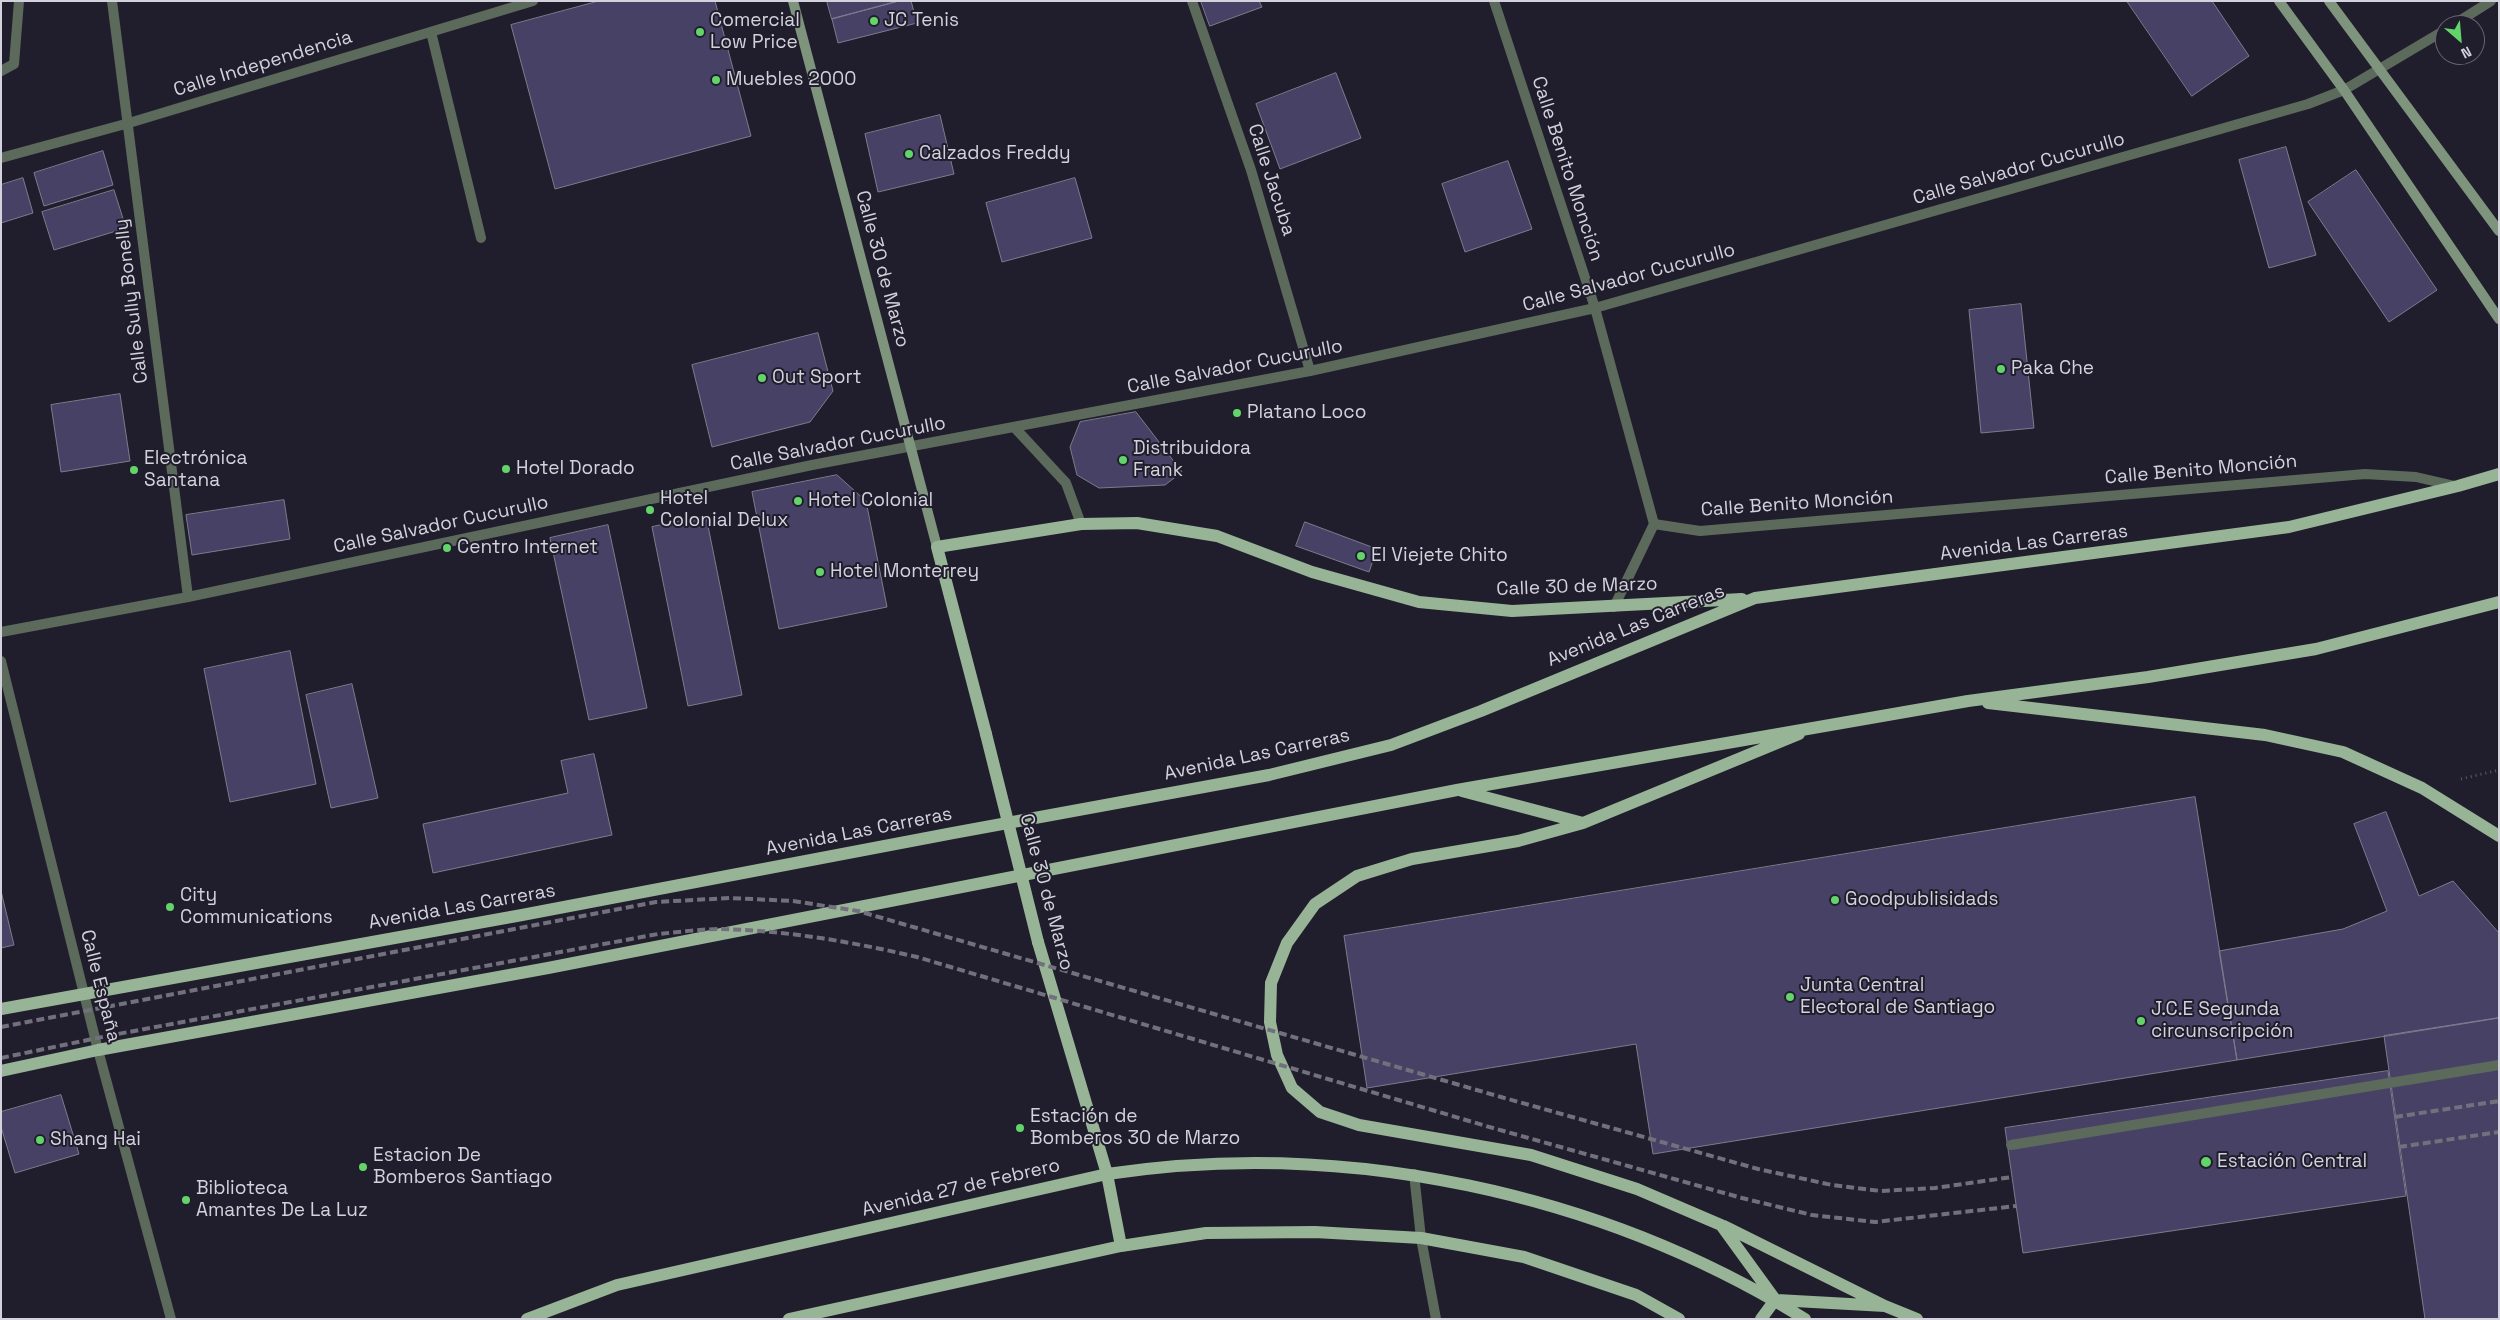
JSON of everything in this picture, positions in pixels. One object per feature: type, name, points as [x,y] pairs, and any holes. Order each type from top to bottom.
[{"type":"main road","name":"Calle 30 de Marzo","points":[[793,1],[986,734],[1038,942],[1107,1174],[1121,1246]]},
{"type":"main road","points":[[2279,1],[2344,90],[2499,319]]},
{"type":"main road","points":[[2329,1],[2499,231]]},
{"type":"main road","name":"Avenida Las Carreras","points":[[1,1009],[522,915],[1270,775],[1391,745],[1481,711],[1755,598],[2289,527],[2458,486],[2499,474]]},
{"type":"main road","name":"Calle 30 de Marzo","points":[[936,547],[1082,524],[1137,523],[1217,536],[1312,572],[1419,602],[1512,612],[1755,598]]},
{"type":"main road","points":[[1,1071],[98,1050],[538,970],[1457,790],[1968,701],[2148,676],[2316,649],[2499,602]]},
{"type":"main road","points":[[1968,701],[2265,735],[2343,752],[2422,788],[2499,836]]},
{"type":"main road","points":[[1822,725],[1583,823],[1518,841],[1412,859],[1357,876],[1315,904],[1287,943],[1271,982],[1270,1022],[1276,1055],[1292,1088],[1320,1112],[1359,1125],[1531,1155],[1637,1189],[1721,1224],[1885,1306],[1917,1319]]},
{"type":"main road","points":[[1457,790],[1583,823]]},
{"type":"main road","name":"Avenida 27 de Febrero","points":[[527,1319],[617,1284],[1107,1174],[1165,1165],[1292,1162],[1414,1174],[1502,1194],[1582,1216],[1680,1252],[1775,1300],[1805,1319]]},
{"type":"main road","points":[[1721,1224],[1775,1300]]},
{"type":"main road","points":[[789,1319],[1121,1246],[1206,1233],[1315,1232],[1421,1238],[1524,1257],[1636,1296],[1679,1319]]},
{"type":"main road","points":[[1775,1300],[1885,1306]]},
{"type":"main road","points":[[1761,1319],[1775,1300]]},
{"type":"street","points":[[1,71],[14,64],[19,1]]},
{"type":"street","name":"Calle Sully Bonelly","points":[[112,1],[129,123],[154,345],[188,597]]},
{"type":"street","name":"Calle Independencia","points":[[1,158],[129,123],[534,1]]},
{"type":"street","name":"Calle Jacuba","points":[[1192,1],[1251,170],[1310,371]]},
{"type":"street","name":"Calle Benito Monción","points":[[1494,1],[1595,308],[1654,524],[1700,531],[2365,474],[2416,477],[2458,486]]},
{"type":"street","points":[[2469,15],[2492,1]]},
{"type":"street","points":[[430,32],[481,238]]},
{"type":"street","name":"Calle Salvador Cucurullo","points":[[1,632],[188,597],[909,446],[1015,428],[1310,371],[1595,308],[2308,104],[2344,90],[2435,36]]},
{"type":"street","points":[[1015,428],[1066,483],[1082,524]]},
{"type":"street","points":[[1614,607],[1654,524]]},
{"type":"street","name":"Calle España","points":[[1,661],[98,1050],[171,1319]]},
{"type":"street","points":[[2011,1145],[2499,1065]]},
{"type":"street","points":[[1414,1174],[1421,1238],[1436,1319]]},
{"type":"building","points":[[599,1],[715,1],[751,136],[555,189],[511,25]]},
{"type":"building","points":[[827,1],[899,1],[832,19]]},
{"type":"building","name":"JC Tenis","points":[[899,1],[911,1],[917,23],[838,43],[832,19]]},
{"type":"building","points":[[1201,1],[1259,1],[1262,7],[1210,26]]},
{"type":"building","points":[[2127,1],[2212,1],[2249,56],[2192,96]]},
{"type":"building","points":[[1336,73],[1361,138],[1280,169],[1256,104]]},
{"type":"building","name":"Calzados Freddy","points":[[940,115],[954,174],[878,192],[865,134]]},
{"type":"building","points":[[2286,147],[2316,255],[2269,268],[2239,160]]},
{"type":"building","points":[[103,151],[113,185],[44,206],[34,173]]},
{"type":"building","points":[[1508,161],[1532,229],[1465,252],[1442,184]]},
{"type":"building","points":[[2356,170],[2437,290],[2389,322],[2308,202]]},
{"type":"building","points":[[23,178],[33,213],[1,223],[1,185]]},
{"type":"building","points":[[1075,178],[1092,238],[1002,262],[986,203]]},
{"type":"building","points":[[114,190],[126,228],[54,250],[42,212]]},
{"type":"building","name":"Paka Che","points":[[2021,304],[2034,428],[1981,433],[1969,310]]},
{"type":"building","name":"Out Sport","points":[[818,333],[833,391],[810,422],[712,447],[692,365]]},
{"type":"building","points":[[120,394],[130,461],[61,472],[51,405]]},
{"type":"building","name":"Distribuidora Frank","points":[[1136,412],[1182,472],[1165,485],[1099,488],[1077,475],[1070,447],[1080,422]]},
{"type":"building","points":[[837,475],[866,501],[887,607],[779,629],[752,492]]},
{"type":"building","points":[[284,500],[290,539],[192,555],[186,515]]},
{"type":"building","points":[[706,516],[742,695],[688,706],[652,527]]},
{"type":"building","points":[[1305,522],[1377,549],[1369,572],[1296,546]]},
{"type":"building","points":[[608,525],[647,708],[589,720],[550,538]]},
{"type":"building","points":[[290,651],[316,784],[230,802],[204,669]]},
{"type":"building","points":[[352,684],[378,798],[331,808],[306,695]]},
{"type":"building","points":[[594,754],[612,835],[433,873],[423,824],[568,793],[561,761]]},
{"type":"building","name":"Junta Central Electoral de Santiago","points":[[2195,797],[2237,1060],[1653,1154],[1636,1044],[1367,1088],[1344,936]]},
{"type":"building","points":[[2386,812],[2419,896],[2453,881],[2499,933],[2499,1018],[2237,1060],[2219,951],[2343,929],[2387,911],[2354,824]]},
{"type":"building","points":[[1,891],[14,945],[1,948]]},
{"type":"building","points":[[2499,1018],[2499,1319],[2425,1319],[2384,1036]]},
{"type":"building","name":"Estación Central","points":[[2388,1071],[2406,1196],[2023,1253],[2005,1128]]},
{"type":"building","name":"Shang Hai","points":[[61,1095],[79,1154],[15,1173],[1,1127],[1,1112]]},
{"type":"railway","points":[[1,1027],[656,902],[730,898],[793,901],[858,911],[1501,1097],[1758,1169],[1832,1185],[1881,1191],[1935,1188],[2012,1177]]},
{"type":"railway","points":[[1,1058],[107,1036],[658,934],[715,929],[748,930],[821,938],[917,957],[1486,1126],[1742,1198],[1812,1215],[1875,1222],[2016,1206]]},
{"type":"railway","points":[[2395,1117],[2499,1101]]},
{"type":"railway","points":[[2399,1147],[2499,1132]]},
{"type":"place","name":"JC Tenis","points":[[874,21]]},
{"type":"place","name":"Comercial Low Price","points":[[700,32]]},
{"type":"place","name":"Muebles 2000","points":[[716,80]]},
{"type":"place","name":"Calzados Freddy","points":[[909,154]]},
{"type":"place","name":"Paka Che","points":[[2001,369]]},
{"type":"place","name":"Out Sport","points":[[762,378]]},
{"type":"place","name":"Platano Loco","points":[[1237,413]]},
{"type":"place","name":"Distribuidora Frank","points":[[1123,460]]},
{"type":"place","name":"Hotel Dorado","points":[[506,469]]},
{"type":"place","name":"Electrónica Santana","points":[[134,470]]},
{"type":"place","name":"Hotel Colonial","points":[[798,501]]},
{"type":"place","name":"Hotel Colonial Delux","points":[[650,510]]},
{"type":"place","name":"Centro Internet","points":[[447,548]]},
{"type":"place","name":"El Viejete Chito","points":[[1361,556]]},
{"type":"place","name":"Hotel Monterrey","points":[[820,572]]},
{"type":"place","name":"Goodpublisidads","points":[[1835,900]]},
{"type":"place","name":"City Communications","points":[[170,907]]},
{"type":"place","name":"Junta Central Electoral de Santiago","points":[[1790,997]]},
{"type":"place","name":"J.C.E Segunda circunscripción","points":[[2141,1021]]},
{"type":"place","name":"Estación de Bomberos 30 de Marzo","points":[[1020,1128]]},
{"type":"place","name":"Shang Hai","points":[[40,1140]]},
{"type":"place","name":"Estación Central","points":[[2206,1162]]},
{"type":"place","name":"Estacion De Bomberos Santiago","points":[[363,1167]]},
{"type":"place","name":"Biblioteca Amantes De La Luz","points":[[186,1200]]}]
